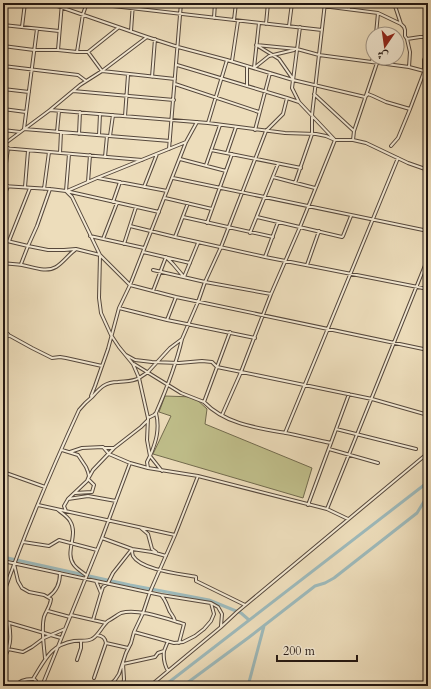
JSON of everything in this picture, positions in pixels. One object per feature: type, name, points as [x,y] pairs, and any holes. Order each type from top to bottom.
[{"type":"street","points":[[22,27],[25,3]]},
{"type":"street","points":[[49,3],[178,47],[232,61],[293,80],[365,97],[368,94],[386,102],[410,108]]},
{"type":"street","points":[[58,50],[62,3]]},
{"type":"street","points":[[77,52],[83,14],[87,3],[322,30]]},
{"type":"street","points":[[131,32],[134,3]]},
{"type":"street","points":[[169,149],[182,3]]},
{"type":"street","points":[[214,18],[215,3]]},
{"type":"street","points":[[234,20],[236,3]]},
{"type":"street","points":[[266,24],[268,3]]},
{"type":"street","points":[[289,26],[292,3]]},
{"type":"street","points":[[299,3],[349,8],[378,13],[401,24]]},
{"type":"street","points":[[295,183],[312,134],[314,94],[325,3]]},
{"type":"street","points":[[349,3],[349,8]]},
{"type":"street","points":[[394,3],[401,24],[405,30],[405,36],[410,52],[409,67]]},
{"type":"street","points":[[377,26],[378,13]]},
{"type":"street","points":[[232,61],[238,20]]},
{"type":"street","points":[[254,68],[259,23]]},
{"type":"street","points":[[3,25],[59,31]]},
{"type":"street","points":[[3,46],[34,50],[88,52],[118,27]]},
{"type":"street","points":[[300,28],[292,88],[299,102],[335,140]]},
{"type":"street","points":[[24,129],[37,29]]},
{"type":"street","points":[[3,145],[86,81],[102,71],[147,37]]},
{"type":"street","points":[[407,39],[428,37]]},
{"type":"street","points":[[152,77],[155,40]]},
{"type":"street","points":[[256,45],[297,49],[319,55],[365,61]]},
{"type":"street","points":[[256,45],[279,59],[293,80]]},
{"type":"street","points":[[254,68],[269,56],[297,49]]},
{"type":"street","points":[[88,52],[102,71],[175,79]]},
{"type":"street","points":[[391,146],[398,138],[410,108],[424,72],[424,60],[428,52]]},
{"type":"street","points":[[208,123],[227,60]]},
{"type":"street","points":[[177,65],[299,102]]},
{"type":"street","points":[[3,66],[78,75],[86,81]]},
{"type":"street","points":[[247,66],[247,86]]},
{"type":"street","points":[[353,140],[354,131],[375,66]]},
{"type":"street","points":[[401,66],[428,72]]},
{"type":"street","points":[[255,130],[270,73]]},
{"type":"street","points":[[125,116],[128,75]]},
{"type":"street","points":[[175,84],[259,112]]},
{"type":"street","points":[[3,89],[29,92]]},
{"type":"street","points":[[73,91],[174,100]]},
{"type":"street","points":[[314,94],[354,131]]},
{"type":"street","points":[[66,511],[64,506],[68,499],[87,481],[93,470],[114,448],[141,427],[148,420],[148,418],[156,413],[163,399],[176,363],[182,339],[221,247],[266,131],[283,114],[287,98]]},
{"type":"street","points":[[3,109],[26,112]]},
{"type":"street","points":[[50,110],[208,123],[285,134],[312,134],[326,136],[335,140],[353,140],[366,143],[408,163],[428,170]]},
{"type":"street","points":[[56,132],[59,111]]},
{"type":"street","points":[[79,134],[80,112]]},
{"type":"street","points":[[99,135],[100,114]]},
{"type":"street","points":[[110,136],[113,115]]},
{"type":"street","points":[[88,400],[95,386],[108,349],[119,308],[130,285],[168,191],[186,142],[197,122]]},
{"type":"street","points":[[206,165],[220,125]]},
{"type":"street","points":[[227,153],[236,127]]},
{"type":"street","points":[[24,129],[170,141]]},
{"type":"street","points":[[3,130],[20,132]]},
{"type":"street","points":[[60,153],[61,132]]},
{"type":"street","points":[[105,157],[107,136]]},
{"type":"street","points":[[222,415],[255,338],[271,294],[335,140]]},
{"type":"street","points":[[66,192],[186,142]]},
{"type":"street","points":[[3,148],[142,160]]},
{"type":"street","points":[[8,148],[3,186],[50,189],[159,212]]},
{"type":"street","points":[[25,187],[28,150]]},
{"type":"street","points":[[211,150],[301,168]]},
{"type":"street","points":[[44,189],[49,152]]},
{"type":"street","points":[[66,192],[69,154]]},
{"type":"street","points":[[144,187],[157,154]]},
{"type":"street","points":[[207,222],[232,154]]},
{"type":"street","points":[[88,182],[90,155]]},
{"type":"street","points":[[285,433],[398,158]]},
{"type":"street","points":[[180,159],[226,171]]},
{"type":"street","points":[[250,233],[278,164]]},
{"type":"street","points":[[273,177],[315,188]]},
{"type":"street","points":[[97,178],[168,191]]},
{"type":"street","points":[[173,178],[428,231]]},
{"type":"street","points":[[113,202],[120,182]]},
{"type":"street","points":[[3,199],[8,186]]},
{"type":"street","points":[[9,241],[30,188]]},
{"type":"street","points":[[20,264],[37,226],[50,189]]},
{"type":"street","points":[[66,192],[72,197],[100,255],[130,285],[198,302],[428,350]]},
{"type":"street","points":[[165,198],[212,209]]},
{"type":"street","points":[[103,239],[116,203]]},
{"type":"street","points":[[175,237],[188,203]]},
{"type":"street","points":[[124,244],[136,207]]},
{"type":"street","points":[[256,217],[342,237],[351,216]]},
{"type":"street","points":[[183,217],[272,237]]},
{"type":"street","points":[[265,257],[278,222]]},
{"type":"street","points":[[130,226],[265,257],[428,289]]},
{"type":"street","points":[[307,265],[320,231]]},
{"type":"street","points":[[90,236],[144,248]]},
{"type":"street","points":[[3,240],[48,250],[76,249],[100,255]]},
{"type":"street","points":[[184,277],[198,242]]},
{"type":"street","points":[[3,263],[20,264],[50,270],[64,261],[76,249]]},
{"type":"street","points":[[143,252],[190,263]]},
{"type":"street","points":[[100,255],[101,313],[111,335],[133,364],[140,378],[148,418],[147,440],[150,456],[162,470]]},
{"type":"street","points":[[153,291],[166,257]]},
{"type":"street","points":[[166,257],[184,277]]},
{"type":"street","points":[[328,509],[428,258]]},
{"type":"street","points":[[153,270],[205,282],[271,294]]},
{"type":"street","points":[[167,320],[176,297]]},
{"type":"street","points":[[119,308],[167,320],[255,338]]},
{"type":"street","points":[[3,332],[52,358],[60,357],[102,366]]},
{"type":"street","points":[[204,402],[230,332]]},
{"type":"street","points":[[3,344],[8,334]]},
{"type":"street","points":[[3,595],[14,563],[45,487],[83,404],[98,389],[108,383],[125,382],[140,378],[148,372],[170,348],[182,339]]},
{"type":"street","points":[[125,354],[135,360],[156,362],[212,362],[217,367],[372,398],[428,415]]},
{"type":"street","points":[[133,364],[181,393],[204,402],[216,412],[236,423],[331,443]]},
{"type":"street","points":[[308,505],[349,394]]},
{"type":"street","points":[[148,468],[147,462],[157,438],[158,420],[156,413]]},
{"type":"street","points":[[336,429],[416,449]]},
{"type":"street","points":[[103,447],[109,454],[130,464],[198,476],[328,509],[348,519]]},
{"type":"street","points":[[70,452],[82,448],[114,448]]},
{"type":"street","points":[[329,449],[378,463]]},
{"type":"street","points":[[61,450],[78,455],[86,467],[89,476],[88,479],[94,485],[92,492],[75,493]]},
{"type":"street","points":[[150,686],[428,453]]},
{"type":"street","points":[[42,686],[102,538],[130,464]]},
{"type":"street","points":[[3,472],[45,487]]},
{"type":"street","points":[[109,686],[119,674],[134,632],[198,476]]},
{"type":"street","points":[[68,499],[88,496],[116,501]]},
{"type":"street","points":[[38,505],[175,535]]},
{"type":"street","points":[[57,509],[70,521],[72,528],[72,542],[69,552],[73,564],[86,577]]},
{"type":"street","points":[[141,528],[148,534],[152,549],[159,554]]},
{"type":"street","points":[[102,538],[132,549],[166,556]]},
{"type":"street","points":[[23,542],[49,546],[59,540],[72,542],[97,550]]},
{"type":"street","points":[[132,549],[133,556],[141,563],[160,570],[196,577],[196,581],[245,605]]},
{"type":"street","points":[[92,620],[103,587],[108,583],[113,573],[132,549]]},
{"type":"street","points":[[3,561],[86,577],[161,595],[211,603],[218,607],[222,614],[221,627]]},
{"type":"street","points":[[14,563],[18,581],[22,588],[29,592],[44,595],[51,599],[51,604],[44,616],[43,633],[45,659]]},
{"type":"street","points":[[48,597],[53,594],[56,588],[60,578],[60,573]]},
{"type":"street","points":[[96,580],[101,593]]},
{"type":"street","points":[[161,595],[165,599],[176,622]]},
{"type":"street","points":[[134,632],[174,643],[183,642],[195,636],[211,621],[214,614],[211,603]]},
{"type":"street","points":[[48,611],[106,623]]},
{"type":"street","points":[[33,679],[53,649],[74,641],[91,639],[97,635],[106,623],[119,614],[127,612],[143,613],[184,624],[179,642]]},
{"type":"street","points":[[3,622],[61,638]]},
{"type":"street","points":[[3,662],[11,639],[9,623]]},
{"type":"street","points":[[8,649],[23,652],[44,638],[65,629]]},
{"type":"street","points":[[94,678],[106,643],[102,636],[97,635]]},
{"type":"street","points":[[77,660],[81,648],[81,641]]},
{"type":"street","points":[[168,641],[163,658],[164,664],[168,671]]},
{"type":"street","points":[[106,643],[128,648]]},
{"type":"street","points":[[122,664],[155,657],[158,653],[164,651]]},
{"type":"street","points":[[122,664],[124,679],[123,686]]},
{"type":"street","points":[[16,686],[18,682],[33,679]]},
{"type":"street","points":[[33,679],[36,681],[38,686]]},
{"type":"shaded area","points":[[165,396],[194,397],[207,409],[205,424],[312,468],[303,498],[153,454],[171,416],[159,412]]},
{"type":"waterway","points":[[164,686],[428,482]]},
{"type":"waterway","points":[[183,686],[315,586],[334,578],[417,513],[428,495]]},
{"type":"waterway","points":[[3,557],[130,585],[209,600],[241,613],[249,620]]},
{"type":"waterway","points":[[248,686],[264,626]]}]
